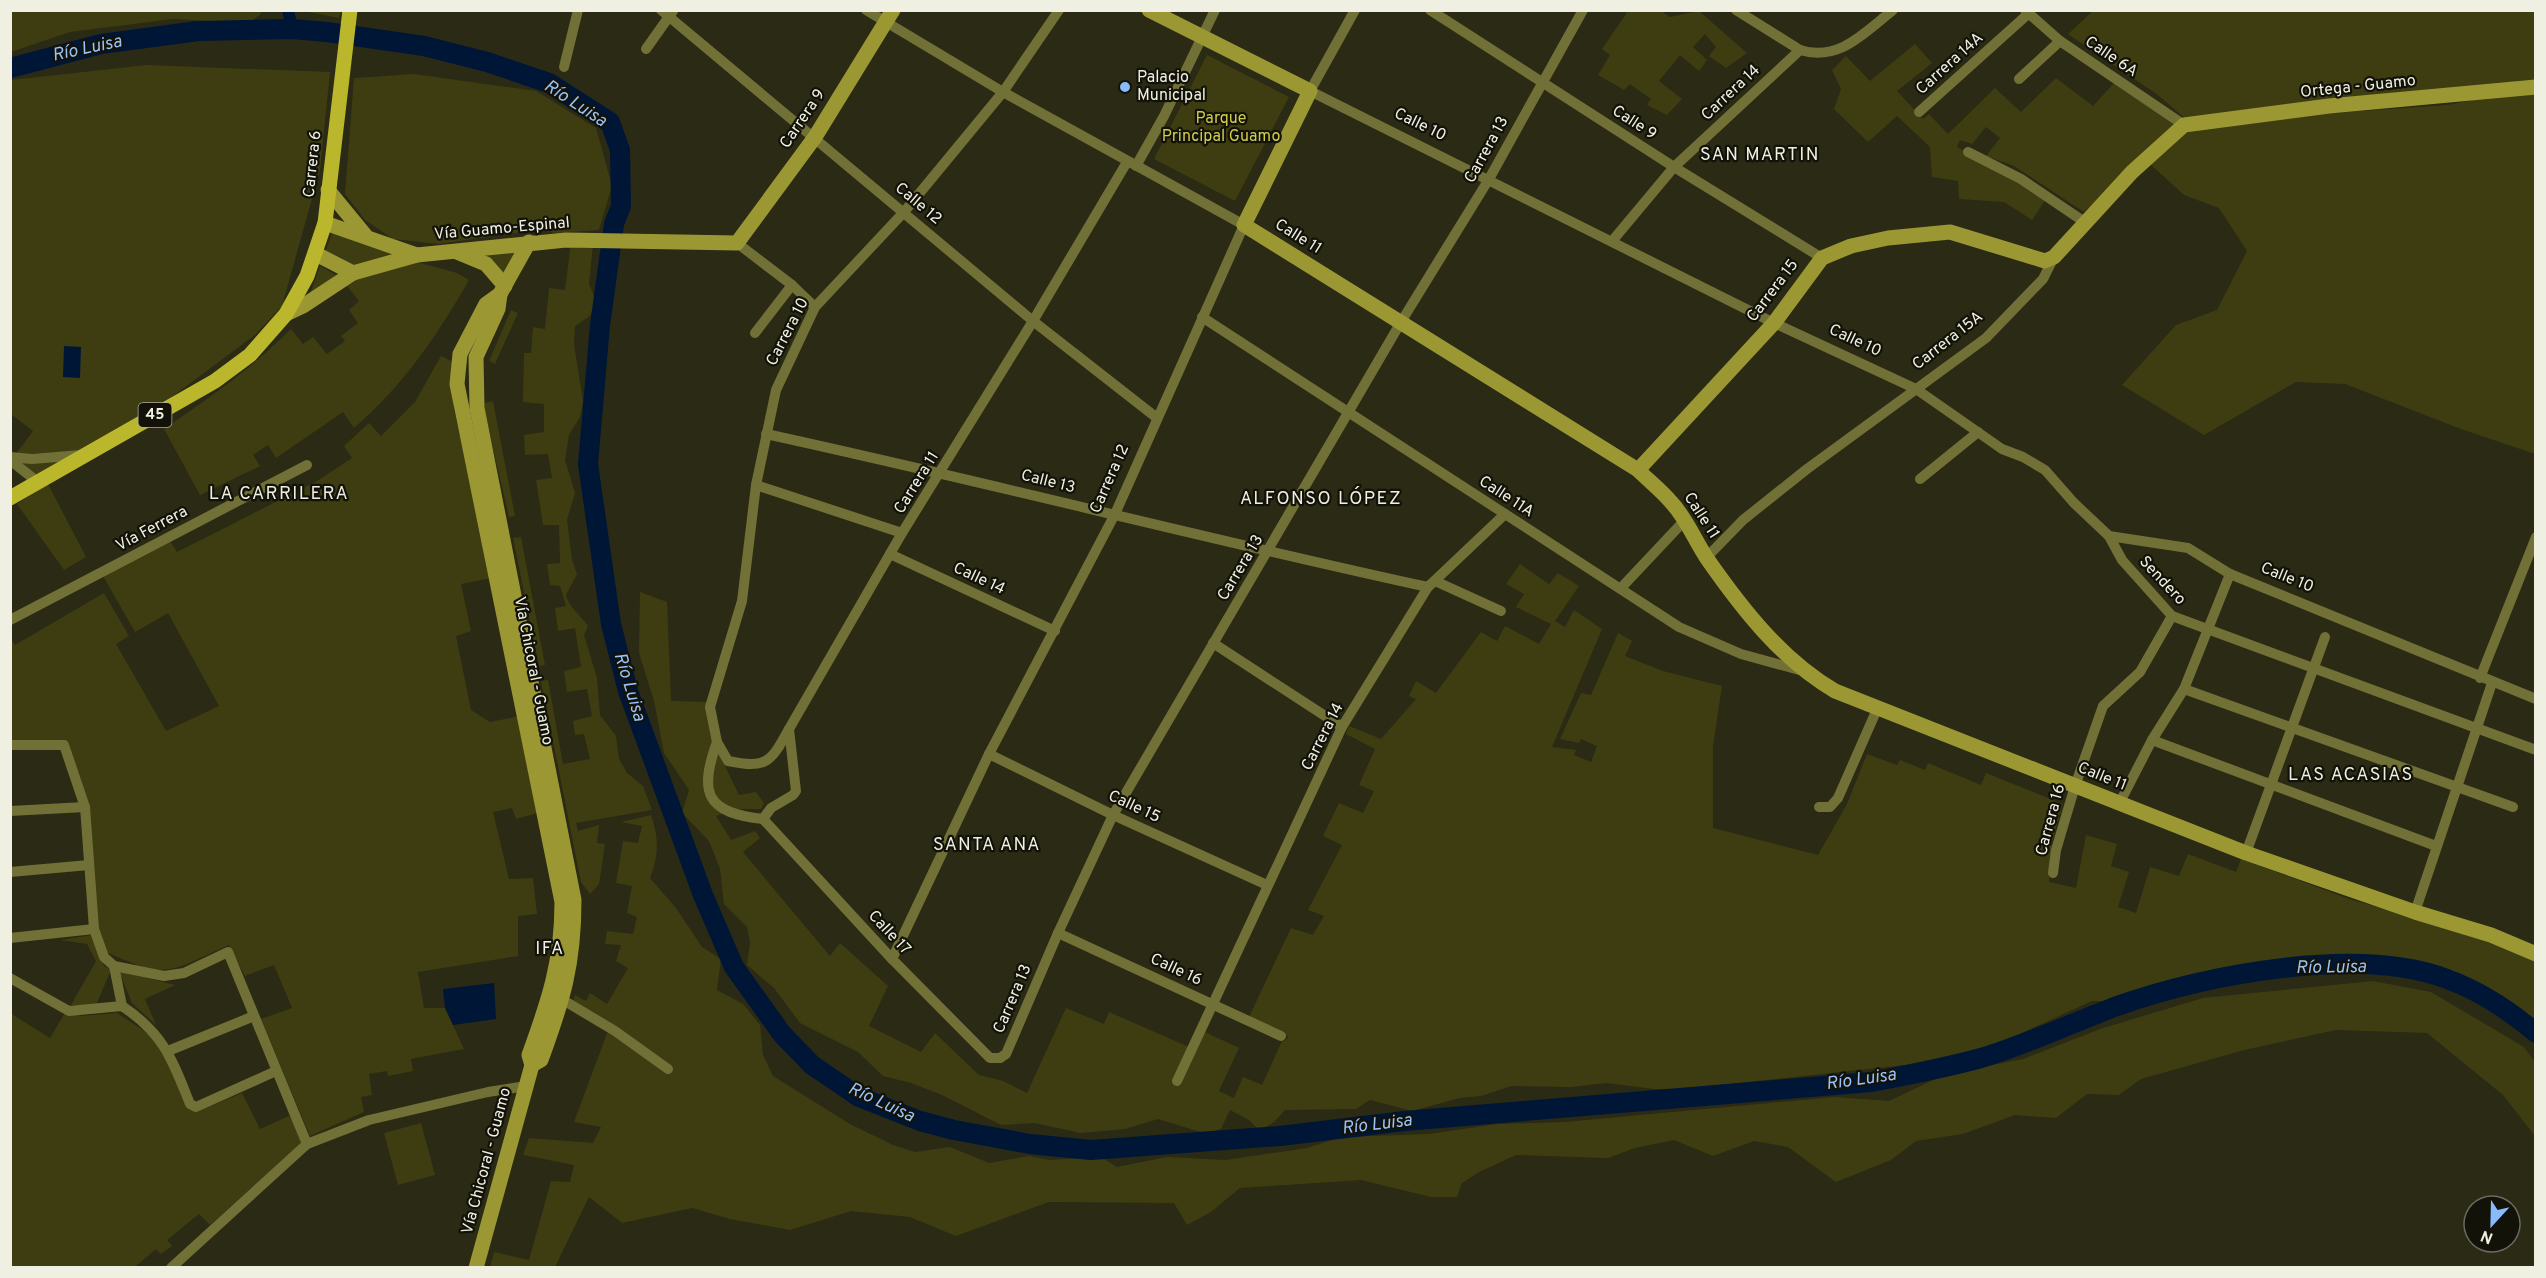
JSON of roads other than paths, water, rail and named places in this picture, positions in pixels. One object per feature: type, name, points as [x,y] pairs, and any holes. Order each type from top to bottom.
[{"type":"main road","name":"Carrera 6","points":[[286,314],[316,254],[325,223],[350,10]]},
{"type":"main road","name":"45","points":[[10,498],[88,455],[231,370],[257,347],[286,314]]},
{"type":"street","points":[[564,68],[578,10]]},
{"type":"street","name":"Calle 11","points":[[867,10],[889,16],[1003,92],[1244,225],[1638,470],[1671,501],[1707,557],[1761,630],[1808,673],[1835,691],[2246,853],[2415,912],[2491,935],[2535,954]]},
{"type":"street","name":"Carrera 10","points":[[717,742],[710,707],[742,601],[756,485],[776,390],[815,307],[904,212],[1003,92],[1059,10]]},
{"type":"street","name":"Calle 10","points":[[1149,10],[1201,38],[1613,240],[1774,323],[1916,389],[2002,449],[2023,457],[2045,470],[2074,503],[2109,536],[2188,548],[2230,574],[2535,699]]},
{"type":"street","name":"Carrera 11","points":[[717,742],[729,761],[752,766],[774,757],[890,554],[1131,164],[1164,116],[1215,10]]},
{"type":"street","name":"Carrera 12","points":[[892,959],[989,754],[1115,514],[1244,225],[1310,91],[1355,10]]},
{"type":"street","name":"Calle 9","points":[[1430,10],[1674,167],[1822,258]]},
{"type":"street","name":"Carrera 13","points":[[1000,1058],[1006,1054],[1058,933],[1113,815],[1269,552],[1401,322],[1489,179],[1583,10]]},
{"type":"street","points":[[1736,10],[1800,50],[1816,54],[1839,51],[1893,10]]},
{"type":"street","points":[[645,50],[668,12]]},
{"type":"street","name":"Calle 12","points":[[668,12],[1033,321],[1157,418]]},
{"type":"street","name":"Calle 6A","points":[[2026,12],[2060,41],[2184,125]]},
{"type":"street","name":"Carrera 14A","points":[[1919,112],[2026,12]]},
{"type":"street","name":"Carrera 9","points":[[736,243],[814,137],[889,16]]},
{"type":"street","points":[[2019,79],[2060,41]]},
{"type":"street","name":"Carrera 14","points":[[1613,240],[1674,167],[1800,50]]},
{"type":"street","name":"Ortega - Guamo","points":[[2184,125],[2329,106],[2535,88]]},
{"type":"street","name":"Carrera 15A","points":[[1707,557],[1743,520],[1806,469],[1986,338],[2043,279],[2054,257],[2132,172],[2184,125]]},
{"type":"street","points":[[1968,152],[2021,179],[2086,223]]},
{"type":"street","points":[[328,190],[365,235]]},
{"type":"street","points":[[325,223],[365,235],[417,255]]},
{"type":"street","name":"Carrera 15","points":[[1638,470],[1774,323],[1811,269],[1822,258],[1851,246],[1888,238],[1950,232],[1999,245],[2037,261],[2054,257]]},
{"type":"street","name":"Vía Guamo-Espinal","points":[[286,314],[303,306],[353,273],[417,255],[566,240],[736,243]]},
{"type":"street","name":"Vía Chicoral - Guamo","points":[[476,1268],[532,1065],[541,1060],[574,942],[574,900],[561,870],[495,540],[474,384],[476,357],[498,309],[502,290],[529,242]]},
{"type":"street","points":[[736,243],[792,285],[815,307]]},
{"type":"street","points":[[453,252],[470,256],[486,264],[502,290]]},
{"type":"street","points":[[316,254],[353,273]]},
{"type":"street","points":[[755,333],[792,285]]},
{"type":"street","name":"Calle 11A","points":[[1202,317],[1679,627],[1741,654],[1808,673]]},
{"type":"street","points":[[1920,479],[1977,432]]},
{"type":"street","name":"Calle 13","points":[[766,434],[942,472],[1269,552],[1431,584],[1501,611]]},
{"type":"street","points":[[39,483],[15,470],[10,459],[88,455]]},
{"type":"street","name":"Vía Ferrera","points":[[10,620],[307,465]]},
{"type":"street","points":[[756,485],[903,533]]},
{"type":"street","name":"Carrera 14","points":[[1212,1003],[1342,727],[1431,584],[1505,514]]},
{"type":"street","points":[[1620,588],[1685,520]]},
{"type":"street","name":"Sendero","points":[[2109,536],[2122,560],[2172,616],[2535,750]]},
{"type":"street","points":[[2480,678],[2533,552],[2535,537]]},
{"type":"street","name":"Calle 14","points":[[890,554],[1055,631]]},
{"type":"street","points":[[2119,804],[2152,740],[2184,689],[2230,574]]},
{"type":"street","name":"Carrera 16","points":[[2053,873],[2056,850],[2075,786],[2103,706],[2140,672],[2172,616]]},
{"type":"street","points":[[2246,853],[2325,637]]},
{"type":"street","points":[[1213,643],[1342,727]]},
{"type":"street","points":[[2415,912],[2492,683]]},
{"type":"street","points":[[2184,689],[2513,807]]},
{"type":"street","points":[[1819,807],[1830,807],[1838,798],[1878,707]]},
{"type":"street","points":[[717,742],[710,761],[708,786],[712,802],[722,809],[743,817],[763,819],[771,808],[794,795],[796,790],[789,729]]},
{"type":"street","points":[[2152,740],[2436,846]]},
{"type":"street","points":[[10,745],[64,745],[85,807],[94,929],[104,957],[114,966],[164,976],[184,973],[228,952],[306,1144]]},
{"type":"street","name":"Calle 15","points":[[989,754],[1113,815],[1267,885]]},
{"type":"street","points":[[10,811],[85,807]]},
{"type":"street","name":"Calle 17","points":[[763,819],[892,959],[990,1058],[1000,1058]]},
{"type":"street","points":[[10,872],[89,865]]},
{"type":"street","points":[[10,938],[94,929]]},
{"type":"street","name":"Calle 16","points":[[1058,933],[1281,1036]]},
{"type":"street","points":[[114,966],[122,1005]]},
{"type":"street","points":[[10,978],[69,1011],[122,1005],[139,1017],[168,1051],[190,1104],[196,1107],[276,1071]]},
{"type":"street","points":[[561,994],[668,1068]]},
{"type":"street","points":[[1177,1081],[1212,1003]]},
{"type":"street","points":[[168,1051],[254,1016]]},
{"type":"street","points":[[171,1268],[306,1144],[369,1120],[488,1092],[526,1086]]},
{"type":"water","points":[[64,346],[81,347],[80,378],[63,377]]},
{"type":"water","points":[[494,983],[496,1019],[453,1025],[445,1008],[443,989]]},
{"type":"waterway","points":[[288,10],[292,29]]},
{"type":"waterway","name":"Río Luisa","points":[[10,68],[101,44],[198,31],[292,29],[327,32],[424,46],[487,62],[549,83],[610,122],[620,150],[621,206],[614,224],[600,325],[588,464],[611,624],[628,691],[703,895],[734,967],[782,1034],[812,1065],[859,1097],[920,1121],[954,1130],[1030,1144],[1091,1150],[1280,1136],[1405,1121],[1871,1082],[1981,1058],[2117,1006],[2193,984],[2282,968],[2327,964],[2411,969],[2447,979],[2494,1002],[2536,1033]]},
{"type":"place","name":"Palacio Municipal","points":[[1125,87]]},
{"type":"district","name":"SAN MARTIN","points":[[1760,155]]},
{"type":"district","name":"LA CARRILERA","points":[[279,494]]},
{"type":"district","name":"ALFONSO LÓPEZ","points":[[1321,499]]},
{"type":"district","name":"LAS ACASIAS","points":[[2351,775]]},
{"type":"district","name":"SANTA ANA","points":[[987,845]]},
{"type":"district","name":"IFA","points":[[550,949]]},
{"type":"park label","name":"Parque Principal Guamo","points":[[1221,128]]}]
